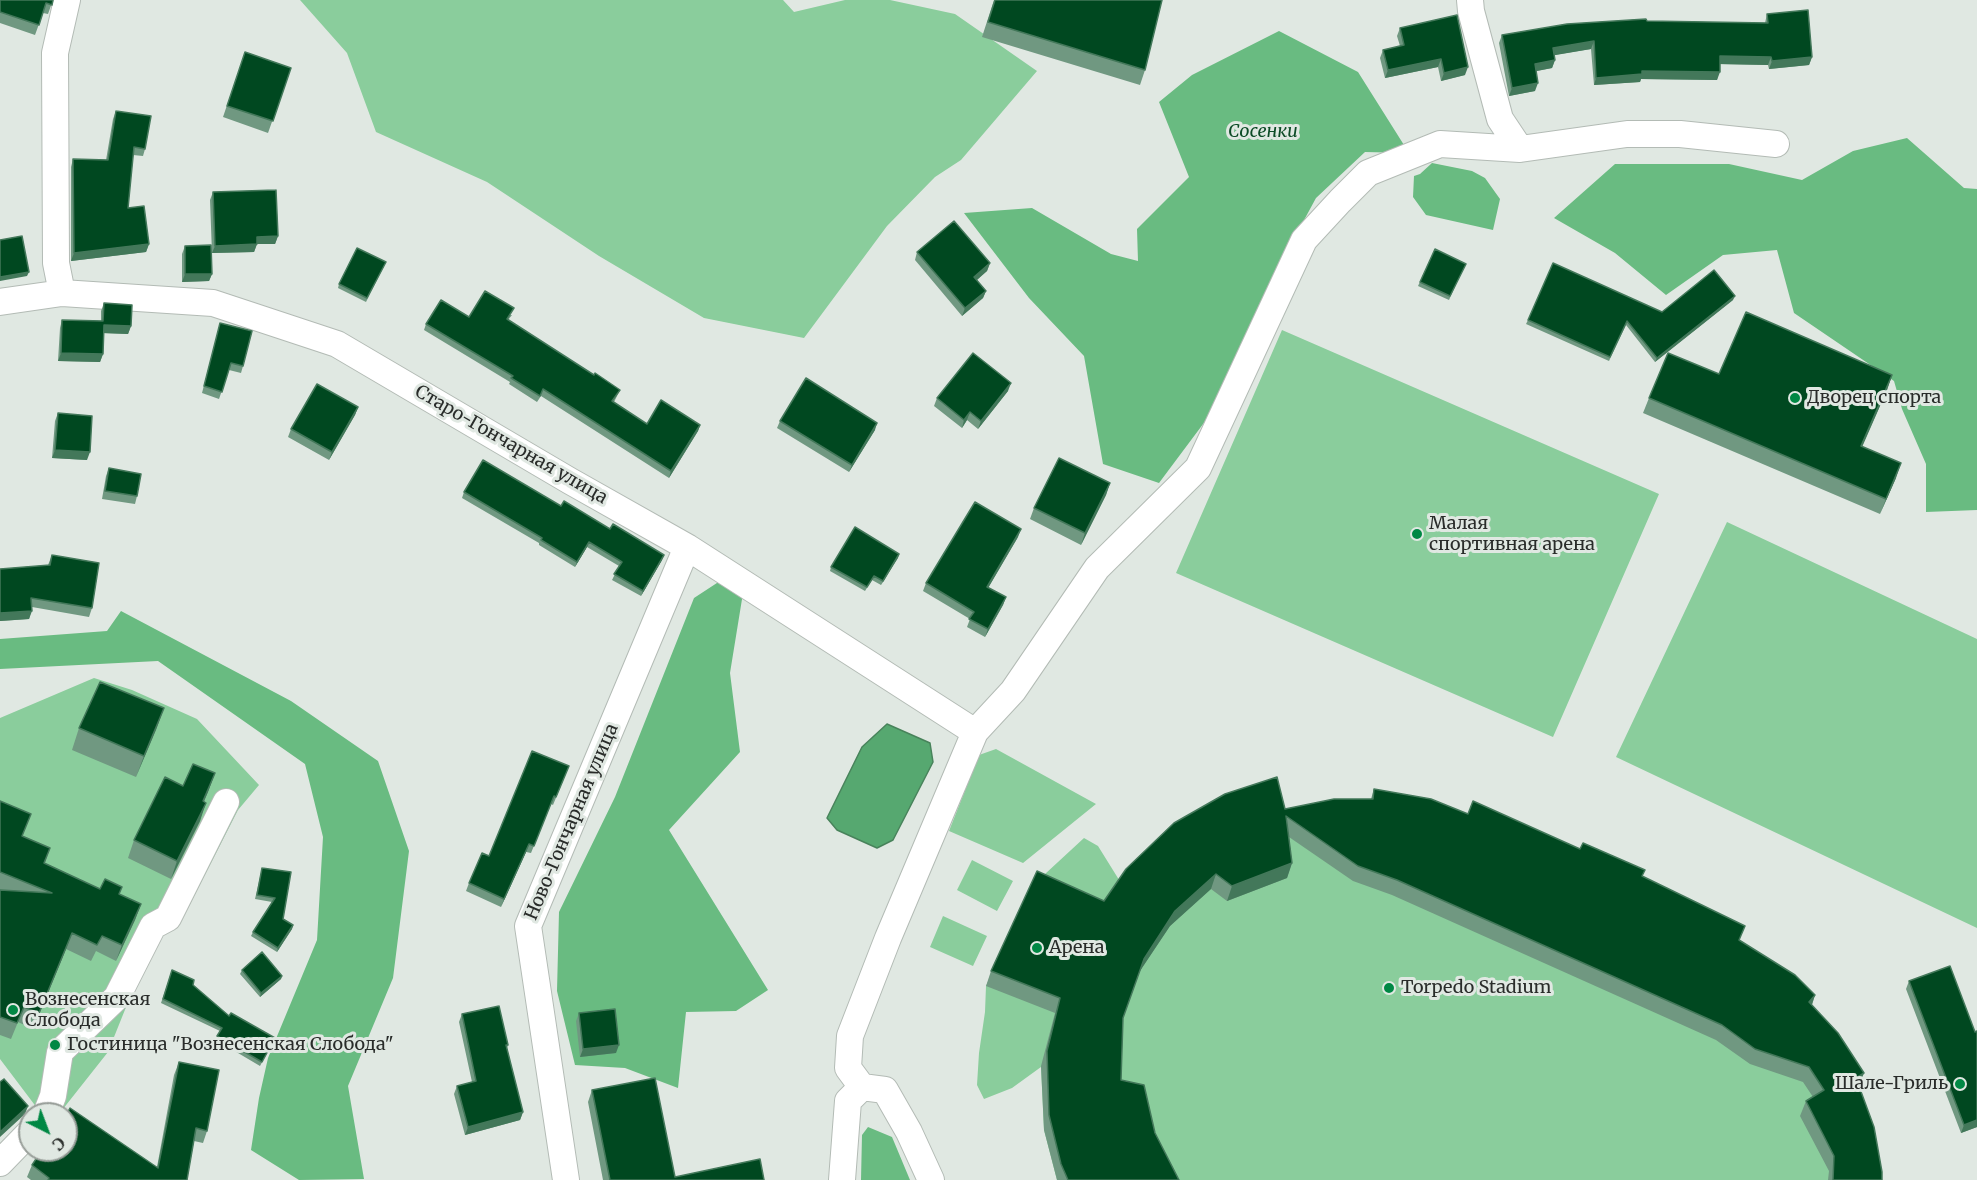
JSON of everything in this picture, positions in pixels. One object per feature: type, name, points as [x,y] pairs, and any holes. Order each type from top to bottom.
[{"type":"street","points":[[62,293],[56,263],[55,54],[67,0]]},
{"type":"street","points":[[1470,0],[1500,119],[1520,149]]},
{"type":"street","points":[[931,1180],[909,1132],[885,1090],[862,1087],[848,1068],[850,1036],[888,938],[975,732],[1013,691],[1097,568],[1198,468],[1304,240],[1368,173],[1440,144],[1520,149],[1627,134],[1680,134],[1776,144]]},
{"type":"street","name":"Старо-Гончарная улица","points":[[0,302],[62,293],[213,303],[337,344],[687,547],[975,732]]},
{"type":"street","name":"Ново-Гончарная улица","points":[[566,1180],[528,926],[687,547]]},
{"type":"street","points":[[51,1102],[60,1052],[117,997],[153,926],[168,918],[226,802]]},
{"type":"street","points":[[842,1180],[848,1101],[862,1087]]},
{"type":"street","points":[[0,1163],[18,1144]]},
{"type":"shaded area","points":[[300,0],[783,0],[794,12],[845,0],[890,0],[955,14],[1037,71],[961,160],[935,177],[887,226],[804,338],[704,318],[599,256],[487,182],[376,132],[347,53]]},
{"type":"shaded area","name":"Малая спортивная арена","points":[[1282,330],[1659,494],[1553,737],[1176,573]]},
{"type":"shaded area","points":[[1727,522],[1977,639],[1977,928],[1616,757]]},
{"type":"shaded area","points":[[94,678],[132,690],[197,719],[259,785],[238,810],[188,908],[159,925],[108,1052],[68,1102],[32,1102],[0,1059],[0,718]]},
{"type":"shaded area","points":[[887,724],[930,743],[933,762],[893,840],[877,848],[837,830],[827,818],[862,747]]},
{"type":"shaded area","points":[[996,749],[1096,804],[1023,863],[949,831],[979,755]]},
{"type":"shaded area","name":"Torpedo Stadium","points":[[1281,823],[1740,941],[1875,1180],[1057,1180],[1044,1130],[1041,1067],[1012,1088],[984,1099],[977,1085],[986,986],[1032,886],[1084,838],[1098,846],[1121,883]]},
{"type":"shaded area","points":[[972,860],[1013,881],[997,911],[957,890]]},
{"type":"shaded area","points":[[943,916],[987,936],[973,966],[930,947]]},
{"type":"green space","name":"Сосенки","points":[[1279,31],[1358,72],[1409,153],[1365,152],[1316,198],[1271,281],[1224,396],[1159,483],[1103,464],[1084,356],[1029,298],[964,213],[1032,208],[1111,254],[1138,261],[1137,229],[1189,177],[1159,102],[1192,75]]},
{"type":"green space","points":[[1907,138],[1964,188],[1977,189],[1977,510],[1926,512],[1926,464],[1902,409],[1894,381],[1794,313],[1777,250],[1723,255],[1666,295],[1615,253],[1554,218],[1615,164],[1729,164],[1802,180],[1853,151]]},
{"type":"green space","points":[[1432,163],[1472,171],[1485,178],[1500,199],[1493,230],[1426,215],[1413,197],[1414,176],[1420,174]]},
{"type":"green space","points":[[720,581],[743,593],[730,673],[740,752],[669,830],[768,990],[736,1011],[686,1012],[678,1088],[625,1068],[575,1065],[557,991],[559,912],[615,797],[694,598]]},
{"type":"green space","points":[[121,611],[291,701],[378,761],[409,851],[393,978],[348,1086],[364,1179],[299,1180],[251,1150],[268,1058],[317,940],[323,837],[305,764],[158,661],[0,669],[0,639],[107,631]]},
{"type":"green space","points":[[868,1127],[892,1137],[910,1180],[861,1180],[862,1135]]},
{"type":"building","points":[[0,0],[53,0],[52,5],[46,3],[39,25],[0,12]]},
{"type":"building","points":[[995,0],[1162,0],[1145,70],[988,22]]},
{"type":"building","points":[[1808,10],[1812,57],[1772,61],[1771,57],[1720,56],[1720,72],[1642,71],[1642,74],[1596,78],[1594,41],[1553,48],[1555,60],[1535,64],[1538,83],[1512,88],[1502,35],[1567,24],[1646,19],[1647,21],[1768,23],[1767,14]]},
{"type":"building","points":[[1457,15],[1468,67],[1444,73],[1441,59],[1388,70],[1383,50],[1404,45],[1400,28]]},
{"type":"building","points":[[245,52],[291,68],[273,121],[227,106]]},
{"type":"building","points":[[116,111],[151,116],[145,149],[134,147],[128,208],[144,206],[149,244],[74,253],[73,159],[108,160]]},
{"type":"building","points":[[276,190],[278,236],[257,237],[257,244],[215,246],[213,192]]},
{"type":"building","points":[[954,221],[990,263],[974,277],[986,291],[965,308],[917,252]]},
{"type":"building","points":[[22,236],[29,272],[0,277],[0,240]]},
{"type":"building","points":[[211,245],[212,274],[185,274],[185,246]]},
{"type":"building","points":[[357,248],[386,262],[367,298],[339,284]]},
{"type":"building","points":[[1435,249],[1466,264],[1450,296],[1420,282]]},
{"type":"building","points":[[1553,263],[1662,312],[1714,270],[1735,296],[1657,358],[1627,321],[1610,357],[1528,320]]},
{"type":"building","points":[[485,291],[514,308],[507,319],[620,390],[612,401],[647,424],[661,400],[700,425],[671,471],[543,389],[540,396],[511,378],[513,376],[426,324],[441,300],[469,317]]},
{"type":"building","points":[[104,303],[132,305],[131,326],[104,325],[103,354],[61,353],[62,320],[103,321]]},
{"type":"building","points":[[1746,312],[1892,375],[1861,446],[1901,463],[1886,499],[1649,398],[1668,353],[1719,374]]},
{"type":"building","points":[[220,323],[252,331],[243,366],[231,363],[222,392],[204,386]]},
{"type":"building","points":[[973,353],[1011,383],[981,421],[970,412],[964,420],[937,398]]},
{"type":"building","points":[[806,378],[877,423],[852,465],[780,421]]},
{"type":"building","points":[[317,384],[358,407],[332,452],[291,429]]},
{"type":"building","points":[[58,413],[92,416],[90,452],[55,450]]},
{"type":"building","points":[[1059,458],[1110,483],[1085,533],[1034,508]]},
{"type":"building","points":[[483,460],[561,506],[564,501],[610,529],[613,524],[664,555],[643,591],[614,574],[622,562],[589,542],[577,562],[541,540],[542,538],[464,492]]},
{"type":"building","points":[[109,468],[141,474],[137,496],[105,491]]},
{"type":"building","points":[[975,502],[1021,529],[987,587],[1006,597],[988,629],[969,619],[974,612],[926,583]]},
{"type":"building","points":[[855,527],[899,554],[883,581],[874,576],[867,587],[831,567]]},
{"type":"building","points":[[52,555],[99,563],[92,608],[31,598],[32,611],[0,613],[0,569],[50,565]]},
{"type":"building","points":[[100,682],[164,708],[144,756],[79,728]]},
{"type":"building","points":[[532,751],[569,766],[534,846],[529,844],[504,899],[469,883],[482,853],[489,856]]},
{"type":"building","points":[[193,764],[215,773],[203,801],[206,803],[177,861],[134,840],[165,777],[183,786]]},
{"type":"building","points":[[1277,777],[1285,809],[1334,799],[1373,799],[1374,789],[1431,799],[1468,814],[1473,801],[1580,849],[1583,843],[1645,870],[1642,876],[1745,926],[1739,940],[1795,975],[1815,995],[1809,1002],[1838,1033],[1864,1073],[1856,1078],[1874,1127],[1882,1180],[1833,1180],[1834,1156],[1806,1101],[1824,1090],[1809,1067],[1755,1049],[1722,1025],[1397,880],[1358,866],[1286,816],[1292,863],[1232,886],[1216,874],[1175,911],[1144,959],[1123,1018],[1121,1080],[1144,1085],[1155,1133],[1179,1180],[1068,1180],[1061,1164],[1049,1115],[1047,1051],[1060,998],[991,971],[1037,871],[1104,901],[1126,869],[1174,823],[1225,794]]},
{"type":"building","points":[[0,801],[31,814],[22,836],[50,848],[44,863],[100,889],[105,879],[122,887],[119,894],[141,904],[122,945],[102,936],[97,945],[72,933],[39,1013],[24,1007],[17,1023],[0,1017],[0,890],[52,893],[0,872]]},
{"type":"building","points":[[262,868],[291,872],[283,919],[293,925],[278,948],[253,932],[275,898],[257,895]]},
{"type":"building","points":[[262,952],[282,976],[261,993],[242,970]]},
{"type":"building","name":"Шале-Гриль","points":[[1950,966],[1975,1032],[1977,1031],[1977,1120],[1964,1125],[1909,981]]},
{"type":"building","points":[[172,970],[194,980],[193,985],[229,1016],[231,1013],[275,1038],[262,1062],[217,1036],[222,1028],[163,999]]},
{"type":"building","points":[[499,1006],[523,1112],[468,1127],[457,1086],[476,1081],[462,1014]]},
{"type":"building","points":[[615,1009],[619,1045],[583,1049],[579,1013]]},
{"type":"building","points":[[179,1062],[219,1070],[207,1131],[196,1128],[187,1180],[48,1180],[49,1178],[32,1165],[34,1162],[78,1162],[78,1113],[158,1168]]},
{"type":"building","points":[[655,1078],[675,1177],[760,1159],[764,1180],[610,1180],[592,1090]]},
{"type":"building","points":[[4,1079],[24,1102],[18,1102],[18,1115],[0,1132],[0,1082]]},
{"type":"place","name":"Дворец спорта","points":[[1795,398]]},
{"type":"place","name":"Малая спортивная арена","points":[[1417,534]]},
{"type":"place","name":"Арена","points":[[1037,948]]},
{"type":"place","name":"Torpedo Stadium","points":[[1389,988]]},
{"type":"place","name":"Вознесенская Слобода","points":[[13,1010]]},
{"type":"place","name":"Гостиница \"Вознесенская Слобода\"","points":[[55,1045]]},
{"type":"place","name":"Шале-Гриль","points":[[1960,1084]]}]
